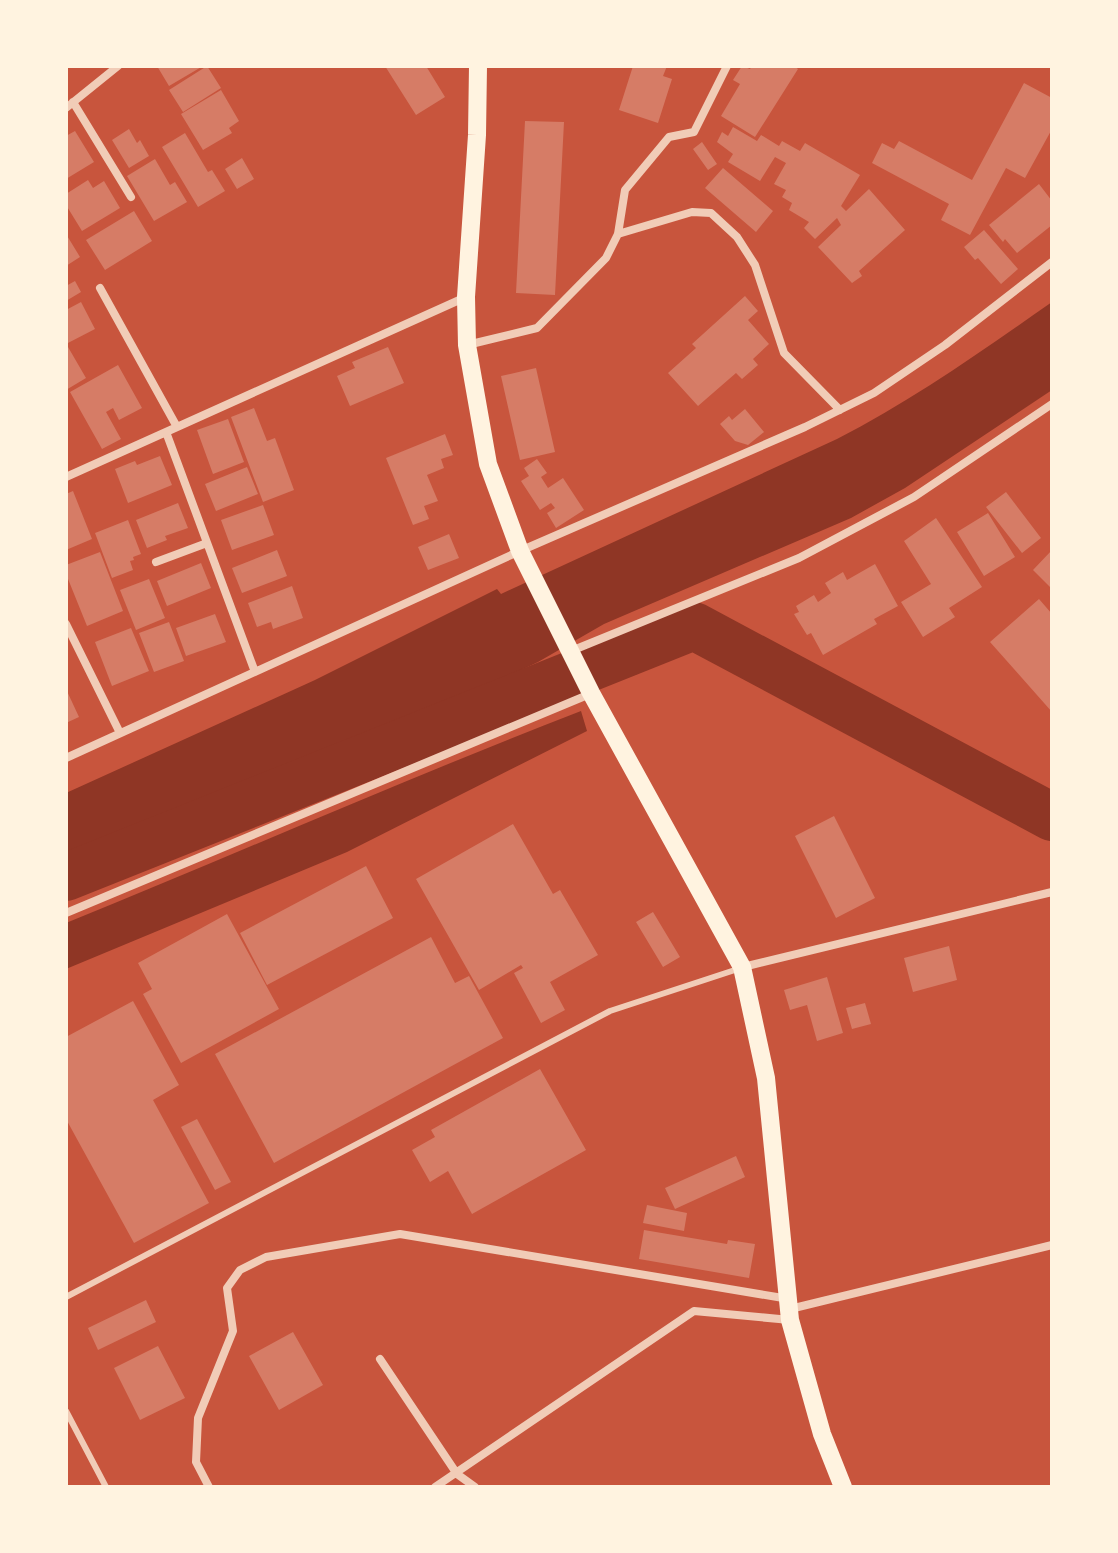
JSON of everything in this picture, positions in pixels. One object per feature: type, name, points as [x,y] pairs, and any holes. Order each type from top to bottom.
[{"type":"main road","points":[[478,66],[477,135],[466,297],[467,345],[488,464],[523,558],[588,687],[742,967],[766,1078],[789,1309],[822,1434],[843,1487]]},
{"type":"street","points":[[118,66],[69,105],[131,197]]},
{"type":"street","points":[[467,345],[537,328],[606,258],[618,234],[625,190],[669,137],[694,132],[727,66]]},
{"type":"street","points":[[618,234],[692,212],[711,213],[737,237],[755,265],[784,353],[840,410]]},
{"type":"street","points":[[66,758],[255,672],[523,558],[874,393],[945,345],[1052,262]]},
{"type":"street","points":[[100,288],[177,427]]},
{"type":"street","points":[[66,477],[466,297]]},
{"type":"street","points":[[570,651],[799,558],[914,497],[1052,404]]},
{"type":"street","points":[[166,432],[255,672]]},
{"type":"street","points":[[156,562],[207,543]]},
{"type":"street","points":[[66,624],[120,733]]},
{"type":"street","points":[[66,913],[588,687]]},
{"type":"street","points":[[742,967],[1052,892]]},
{"type":"street","points":[[209,1487],[196,1462],[198,1418],[233,1331],[227,1288],[240,1270],[266,1257],[400,1234],[789,1309]]},
{"type":"street","points":[[435,1487],[694,1311],[789,1309],[1052,1245]]},
{"type":"street","points":[[380,1359],[457,1474],[475,1487]]},
{"type":"lane","points":[[66,1297],[610,1011],[742,967]]},
{"type":"lane","points":[[66,1411],[106,1487]]},
{"type":"shaded area","points":[[1052,302],[1052,390],[905,488],[851,518],[604,624],[538,662],[312,770],[66,871],[66,793],[315,680],[497,589],[501,594],[837,439],[920,391]]},
{"type":"shaded area","points":[[581,711],[587,731],[347,852],[66,969],[66,923]]},
{"type":"building","points":[[157,66],[203,66],[169,86]]},
{"type":"building","points":[[207,66],[221,88],[183,112],[169,90]]},
{"type":"building","points":[[385,66],[426,66],[445,97],[416,115]]},
{"type":"building","points":[[633,66],[667,66],[663,76],[672,79],[658,123],[619,110]]},
{"type":"building","points":[[742,66],[750,69],[752,66],[794,66],[798,69],[755,137],[721,116],[740,84],[733,80]]},
{"type":"building","points":[[1024,83],[1052,98],[1052,129],[1025,178],[1006,168],[970,235],[941,220],[949,204],[872,163],[882,143],[894,149],[899,141],[972,180]]},
{"type":"building","points":[[221,90],[239,121],[229,128],[232,133],[203,150],[181,114]]},
{"type":"building","points":[[525,121],[564,122],[555,295],[516,293]]},
{"type":"building","points":[[733,127],[757,141],[761,135],[779,146],[782,141],[800,151],[805,143],[860,175],[841,206],[846,211],[869,189],[905,230],[859,271],[862,276],[852,283],[818,247],[841,225],[837,218],[815,239],[804,228],[809,222],[789,210],[792,203],[782,197],[786,190],[774,184],[786,163],[775,157],[760,181],[728,162],[733,154],[717,142],[722,132],[728,136]]},
{"type":"building","points":[[129,129],[149,156],[129,168],[112,140]]},
{"type":"building","points":[[75,131],[94,162],[66,179],[66,136]]},
{"type":"building","points":[[185,133],[208,172],[212,170],[225,191],[198,207],[162,147]]},
{"type":"building","points":[[702,142],[717,164],[708,170],[693,149]]},
{"type":"building","points":[[242,158],[254,179],[237,189],[225,169]]},
{"type":"building","points":[[155,159],[170,185],[175,182],[187,202],[154,221],[127,176]]},
{"type":"building","points":[[723,168],[773,211],[756,232],[705,188]]},
{"type":"building","points":[[88,180],[93,188],[104,181],[120,208],[82,231],[66,205],[66,194]]},
{"type":"building","points":[[1039,184],[1052,201],[1052,225],[1017,253],[989,225]]},
{"type":"building","points":[[134,211],[152,241],[105,270],[86,240]]},
{"type":"building","points":[[984,230],[1018,269],[1001,284],[964,247]]},
{"type":"building","points":[[66,234],[80,257],[66,266]]},
{"type":"building","points":[[75,281],[81,292],[66,301],[66,286]]},
{"type":"building","points":[[745,296],[758,311],[748,320],[769,344],[753,359],[758,365],[742,379],[736,373],[698,406],[668,373],[696,348],[692,344]]},
{"type":"building","points":[[81,302],[95,329],[66,344],[66,310]]},
{"type":"building","points":[[388,347],[404,383],[350,406],[337,376],[355,368],[352,362]]},
{"type":"building","points":[[66,348],[86,378],[66,390]]},
{"type":"building","points":[[118,365],[142,408],[119,420],[113,408],[106,412],[121,439],[102,449],[70,392]]},
{"type":"building","points":[[536,368],[555,452],[520,460],[501,376]]},
{"type":"building","points":[[254,408],[267,441],[275,438],[294,490],[263,502],[231,417]]},
{"type":"building","points":[[745,409],[764,432],[748,445],[735,441],[720,424],[729,416],[732,420]]},
{"type":"building","points":[[228,419],[244,462],[213,474],[197,430]]},
{"type":"building","points":[[445,434],[453,455],[441,459],[444,468],[427,475],[438,501],[424,506],[429,519],[413,525],[386,458]]},
{"type":"building","points":[[160,456],[172,485],[128,503],[115,469]]},
{"type":"building","points":[[537,459],[547,473],[541,477],[548,488],[563,478],[584,510],[556,528],[547,513],[555,508],[551,503],[540,510],[521,481],[529,476],[524,468]]},
{"type":"building","points":[[247,467],[258,494],[216,511],[205,484]]},
{"type":"building","points":[[73,491],[92,539],[66,550],[66,494]]},
{"type":"building","points":[[1006,492],[1041,538],[1022,553],[986,507]]},
{"type":"building","points":[[178,503],[188,528],[165,536],[167,540],[147,548],[136,520]]},
{"type":"building","points":[[263,505],[274,535],[232,550],[221,520]]},
{"type":"building","points":[[988,513],[1015,557],[984,576],[957,532]]},
{"type":"building","points":[[936,518],[982,587],[949,608],[955,617],[923,637],[901,602],[931,584],[904,541]]},
{"type":"building","points":[[128,520],[141,554],[130,561],[133,570],[112,578],[95,533]]},
{"type":"building","points":[[449,534],[459,558],[428,570],[418,547]]},
{"type":"building","points":[[277,550],[287,576],[242,593],[232,568]]},
{"type":"building","points":[[1052,550],[1052,589],[1033,570]]},
{"type":"building","points":[[100,552],[123,611],[87,626],[66,574],[66,565]]},
{"type":"building","points":[[201,563],[211,588],[167,606],[157,581]]},
{"type":"building","points":[[875,564],[898,606],[874,619],[877,624],[823,655],[811,633],[807,635],[794,614],[799,612],[796,606],[814,595],[818,602],[831,593],[825,583],[843,572],[847,580]]},
{"type":"building","points":[[149,579],[165,618],[136,630],[120,590]]},
{"type":"building","points":[[292,586],[303,618],[273,629],[271,622],[257,627],[248,603]]},
{"type":"building","points":[[1039,599],[1052,614],[1052,712],[990,642]]},
{"type":"building","points":[[215,614],[226,642],[186,656],[176,628]]},
{"type":"building","points":[[169,622],[184,661],[154,672],[139,633]]},
{"type":"building","points":[[131,628],[149,671],[112,686],[95,642]]},
{"type":"building","points":[[66,689],[79,717],[66,723]]},
{"type":"building","points":[[834,816],[875,898],[836,918],[795,836]]},
{"type":"building","points":[[513,824],[553,894],[560,890],[598,955],[550,982],[565,1010],[541,1023],[514,973],[523,968],[521,965],[479,990],[416,879]]},
{"type":"building","points":[[366,866],[393,918],[267,985],[240,933]]},
{"type":"building","points":[[653,912],[680,957],[663,967],[636,922]]},
{"type":"building","points":[[227,914],[279,1009],[181,1063],[143,994],[152,989],[138,963]]},
{"type":"building","points":[[431,937],[455,983],[469,976],[503,1038],[274,1163],[215,1054]]},
{"type":"building","points":[[949,946],[957,980],[913,992],[904,958]]},
{"type":"building","points":[[827,977],[843,1033],[817,1041],[807,1005],[790,1010],[784,990]]},
{"type":"building","points":[[133,1001],[179,1085],[153,1100],[209,1203],[134,1243],[66,1119],[66,1037]]},
{"type":"building","points":[[865,1003],[871,1024],[852,1029],[846,1008]]},
{"type":"building","points":[[540,1069],[586,1150],[472,1214],[448,1171],[430,1182],[412,1150],[435,1137],[431,1130]]},
{"type":"building","points":[[197,1119],[231,1182],[215,1190],[181,1127]]},
{"type":"building","points":[[736,1156],[745,1177],[675,1209],[665,1188]]},
{"type":"building","points":[[647,1205],[687,1213],[684,1231],[643,1223]]},
{"type":"building","points":[[644,1230],[727,1244],[728,1240],[755,1244],[749,1278],[639,1259]]},
{"type":"building","points":[[146,1300],[156,1322],[98,1350],[88,1328]]},
{"type":"building","points":[[293,1332],[323,1385],[279,1410],[249,1356]]},
{"type":"building","points":[[158,1346],[185,1398],[140,1420],[114,1368]]},
{"type":"waterway","points":[[66,877],[694,626],[1052,817]]}]
